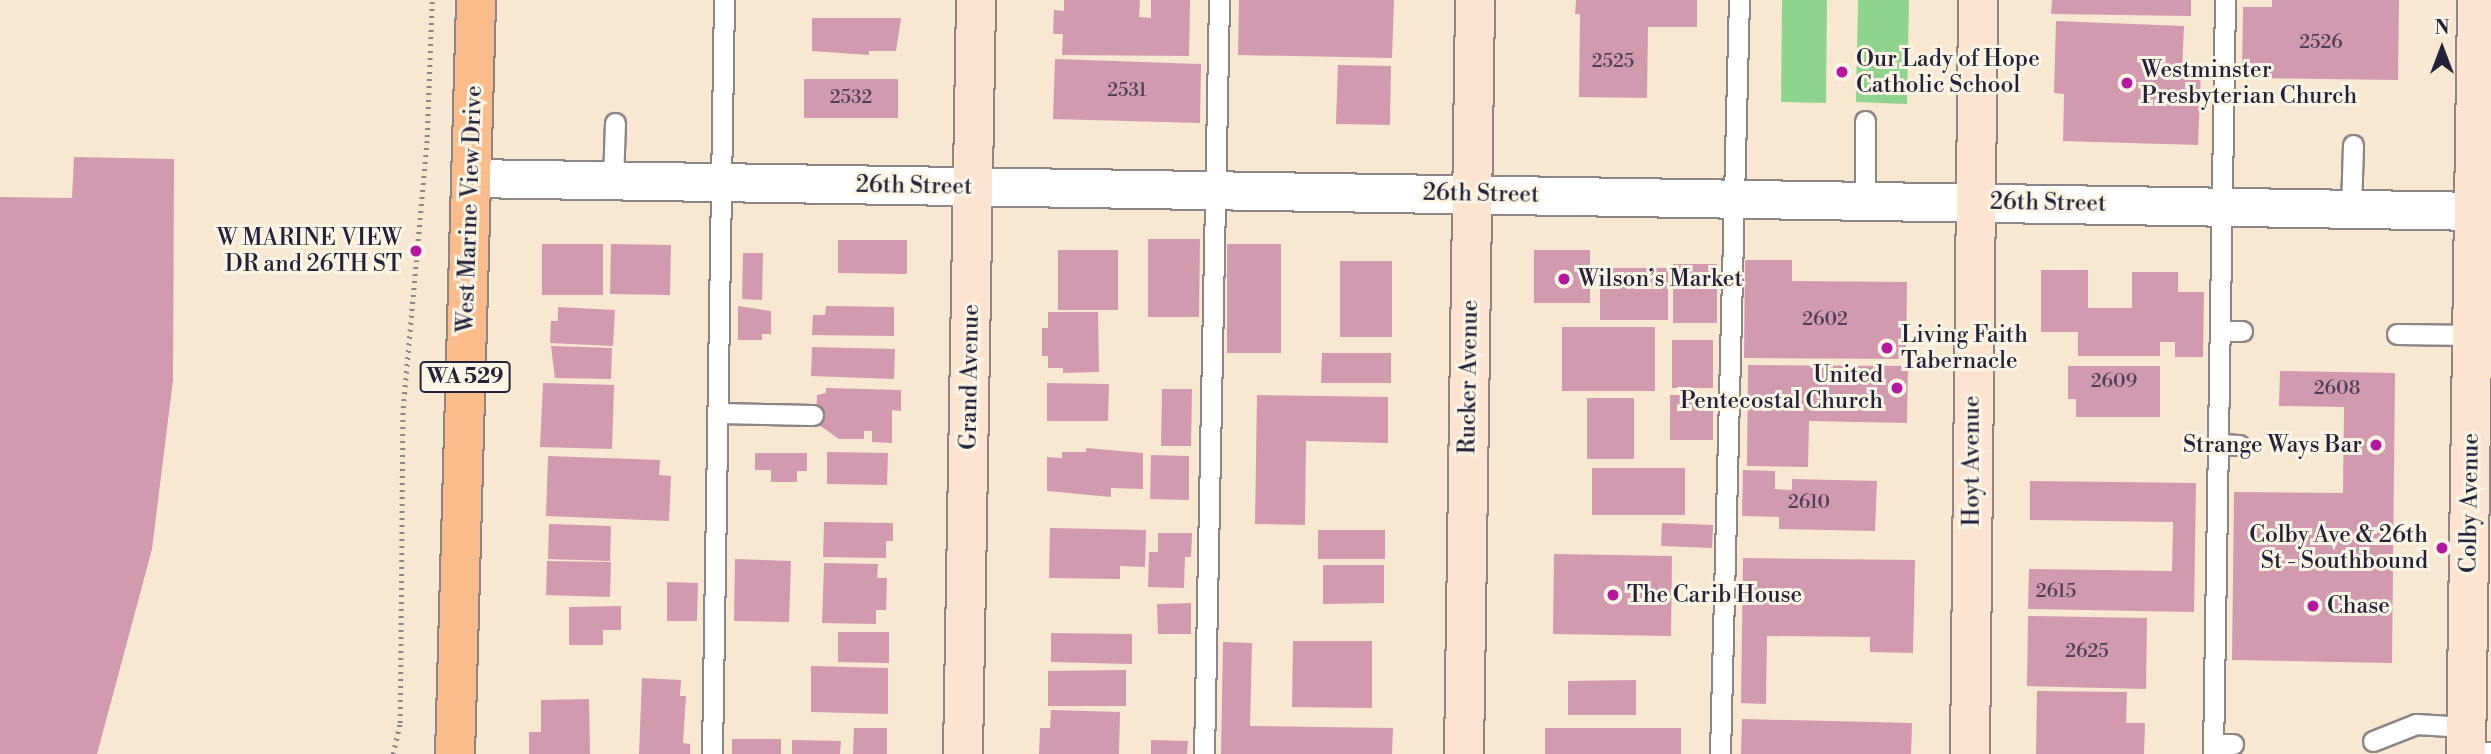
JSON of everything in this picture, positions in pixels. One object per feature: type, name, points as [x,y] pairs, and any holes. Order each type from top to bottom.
[{"type":"main road","name":"West Marine View Drive","points":[[455,754],[476,0]]},
{"type":"street","name":"Grand Avenue","points":[[963,754],[976,0]]},
{"type":"street","name":"Rucker Avenue","points":[[1464,754],[1475,0]]},
{"type":"street","name":"Hoyt Avenue","points":[[1970,754],[1974,201],[1979,0]]},
{"type":"street","name":"Colby Avenue","points":[[2472,746],[2473,335],[2483,211],[2477,0]]},
{"type":"street","name":"26th Street","points":[[470,178],[2483,211]]},
{"type":"lane","points":[[712,754],[724,0]]},
{"type":"lane","points":[[1204,754],[1219,0]]},
{"type":"lane","points":[[1720,754],[1737,199],[1739,0]]},
{"type":"lane","points":[[2225,0],[2221,331],[2229,444],[2213,749],[2233,744]]},
{"type":"lane","points":[[1865,121],[1865,200]]},
{"type":"lane","points":[[613,180],[615,123]]},
{"type":"lane","points":[[2351,209],[2353,145]]},
{"type":"lane","points":[[2221,331],[2242,331]]},
{"type":"lane","points":[[2397,334],[2473,335]]},
{"type":"lane","points":[[717,413],[813,415]]},
{"type":"lane","points":[[2373,741],[2416,724],[2472,746]]},
{"type":"path","points":[[393,754],[400,723],[403,408],[427,137],[432,0]]},
{"type":"green space","points":[[1782,0],[1827,0],[1826,103],[1781,102]]},
{"type":"green space","points":[[1858,0],[1909,0],[1907,104],[1856,102]]},
{"type":"building","points":[[1064,0],[1140,0],[1139,17],[1151,18],[1151,0],[1190,0],[1189,56],[1062,55],[1063,34],[1053,34],[1054,10],[1064,11]]},
{"type":"building","points":[[1239,0],[1394,0],[1392,58],[1238,55]]},
{"type":"building","points":[[1576,0],[1697,0],[1697,27],[1648,27],[1647,98],[1579,97],[1580,14],[1575,14]]},
{"type":"building","points":[[2052,0],[2191,0],[2191,16],[2051,14]]},
{"type":"building","points":[[2272,0],[2399,0],[2398,80],[2242,78],[2243,7],[2272,7]]},
{"type":"building","points":[[812,18],[901,18],[896,51],[869,51],[869,55],[812,51]]},
{"type":"building","name":"Westminster Presbyterian Church","points":[[2056,21],[2184,26],[2182,71],[2201,72],[2198,145],[2063,141],[2064,94],[2054,93]]},
{"type":"building","points":[[1055,59],[1201,64],[1200,123],[1053,119]]},
{"type":"building","points":[[1338,65],[1391,66],[1390,125],[1336,124]]},
{"type":"building","points":[[804,79],[898,79],[898,118],[804,118]]},
{"type":"building","points":[[74,157],[174,159],[173,380],[152,549],[97,754],[0,754],[0,197],[72,198]]},
{"type":"building","points":[[1148,239],[1200,239],[1199,317],[1148,317]]},
{"type":"building","points":[[838,240],[907,240],[907,274],[838,273]]},
{"type":"building","points":[[542,244],[603,244],[603,295],[542,295]]},
{"type":"building","points":[[611,244],[671,245],[670,295],[610,294]]},
{"type":"building","points":[[1227,244],[1281,244],[1281,353],[1227,353]]},
{"type":"building","points":[[1058,250],[1118,250],[1118,310],[1058,310]]},
{"type":"building","points":[[1534,250],[1590,250],[1590,303],[1534,303]]},
{"type":"building","points":[[743,253],[763,253],[762,300],[742,299]]},
{"type":"building","points":[[1745,260],[1792,260],[1792,281],[1907,282],[1906,359],[1744,358]]},
{"type":"building","points":[[1340,261],[1392,261],[1392,337],[1340,337]]},
{"type":"building","points":[[1673,264],[1717,264],[1717,323],[1673,323]]},
{"type":"building","points":[[1600,268],[1668,268],[1668,320],[1600,320]]},
{"type":"building","points":[[2041,270],[2088,270],[2088,308],[2132,308],[2132,272],[2178,272],[2178,292],[2204,292],[2203,357],[2175,357],[2175,342],[2160,342],[2160,356],[2078,356],[2078,332],[2041,332]]},
{"type":"building","points":[[738,306],[771,311],[771,334],[762,334],[762,340],[738,340]]},
{"type":"building","points":[[826,306],[894,307],[894,336],[812,335],[813,315],[825,315]]},
{"type":"building","points":[[558,307],[615,310],[613,346],[550,343],[551,321],[558,321]]},
{"type":"building","points":[[1048,312],[1098,312],[1099,372],[1063,373],[1063,368],[1048,368],[1048,356],[1042,356],[1042,328],[1048,328]]},
{"type":"building","points":[[1562,327],[1655,327],[1655,391],[1562,391]]},
{"type":"building","points":[[1672,340],[1713,340],[1713,388],[1672,388]]},
{"type":"building","points":[[551,346],[612,348],[611,379],[555,378]]},
{"type":"building","points":[[812,347],[895,349],[894,379],[811,376]]},
{"type":"building","points":[[1322,353],[1391,353],[1391,383],[1321,383]]},
{"type":"building","points":[[1748,365],[1908,366],[1907,423],[1809,421],[1808,467],[1747,466]]},
{"type":"building","points":[[2068,366],[2160,366],[2160,417],[2076,417],[2076,399],[2068,399]]},
{"type":"building","points":[[2280,371],[2395,373],[2392,663],[2232,660],[2234,492],[2343,493],[2344,407],[2279,406]]},
{"type":"building","points":[[543,383],[614,385],[612,449],[540,447]]},
{"type":"building","points":[[1047,383],[1109,384],[1108,421],[1047,421]]},
{"type":"building","points":[[826,388],[901,390],[901,411],[892,410],[892,443],[872,442],[872,431],[864,431],[864,439],[839,439],[816,423],[817,395],[826,393]]},
{"type":"building","points":[[1162,389],[1192,389],[1191,446],[1161,446]]},
{"type":"building","points":[[1257,395],[1388,397],[1388,443],[1306,441],[1305,525],[1255,524]]},
{"type":"building","points":[[1670,395],[1713,395],[1713,440],[1670,440]]},
{"type":"building","points":[[1587,398],[1634,398],[1634,459],[1587,459]]},
{"type":"building","points":[[1086,448],[1143,453],[1143,489],[1111,488],[1111,497],[1047,491],[1047,457],[1062,458],[1062,452],[1086,452]]},
{"type":"building","points":[[827,452],[888,453],[887,485],[827,484]]},
{"type":"building","points":[[755,453],[807,453],[807,471],[797,471],[797,482],[771,482],[771,470],[755,470]]},
{"type":"building","points":[[1151,455],[1189,456],[1189,500],[1150,499]]},
{"type":"building","points":[[548,456],[660,460],[659,475],[671,476],[669,521],[546,516]]},
{"type":"building","points":[[1592,468],[1685,468],[1685,515],[1592,515]]},
{"type":"building","points":[[1743,470],[1775,471],[1775,489],[1792,490],[1792,479],[1877,481],[1875,531],[1779,529],[1779,517],[1742,516]]},
{"type":"building","points":[[2030,481],[2196,483],[2194,612],[2028,609],[2029,569],[2172,571],[2173,522],[2030,520]]},
{"type":"building","points":[[824,522],[893,523],[893,541],[886,541],[886,558],[823,557]]},
{"type":"building","points":[[1662,523],[1713,525],[1712,548],[1661,546]]},
{"type":"building","points":[[549,524],[611,526],[610,561],[548,559]]},
{"type":"building","points":[[1050,528],[1146,530],[1145,567],[1120,566],[1120,579],[1049,578]]},
{"type":"building","points":[[1318,530],[1385,530],[1385,559],[1318,559]]},
{"type":"building","points":[[1158,533],[1192,533],[1191,557],[1185,557],[1184,588],[1148,587],[1149,552],[1158,552]]},
{"type":"building","name":"The Carib House","points":[[1554,554],[1672,556],[1671,636],[1553,634]]},
{"type":"building","points":[[1743,558],[1915,560],[1913,653],[1870,652],[1870,637],[1767,636],[1766,704],[1741,703]]},
{"type":"building","points":[[735,559],[791,561],[789,622],[734,621]]},
{"type":"building","points":[[547,561],[611,562],[610,597],[546,595]]},
{"type":"building","points":[[824,563],[878,564],[877,578],[887,578],[886,610],[876,610],[876,624],[822,623]]},
{"type":"building","points":[[1323,565],[1384,565],[1384,603],[1323,604]]},
{"type":"building","points":[[667,582],[698,583],[697,621],[667,621]]},
{"type":"building","points":[[1191,603],[1191,634],[1158,634],[1157,604]]},
{"type":"building","points":[[621,606],[621,630],[603,630],[603,645],[569,645],[569,607]]},
{"type":"building","points":[[2028,616],[2147,618],[2146,689],[2027,686]]},
{"type":"building","points":[[838,632],[889,632],[889,663],[838,662]]},
{"type":"building","points":[[1051,633],[1132,634],[1132,664],[1051,662]]},
{"type":"building","points":[[1293,641],[1372,641],[1372,708],[1292,707]]},
{"type":"building","points":[[1223,642],[1252,643],[1250,726],[1393,728],[1392,754],[1221,754]]},
{"type":"building","points":[[811,666],[888,668],[888,714],[811,712]]},
{"type":"building","points":[[1126,670],[1126,706],[1048,706],[1048,671]]},
{"type":"building","points":[[642,678],[681,680],[680,696],[686,696],[683,743],[690,744],[690,754],[639,754]]},
{"type":"building","points":[[1636,680],[1636,715],[1568,715],[1568,681]]},
{"type":"building","points":[[2037,691],[2127,692],[2126,723],[2145,723],[2144,754],[2036,754]]},
{"type":"building","points":[[589,699],[590,754],[529,754],[529,732],[541,732],[541,700]]},
{"type":"building","points":[[1051,710],[1120,712],[1119,754],[1039,754],[1040,728],[1050,728]]},
{"type":"building","points":[[1742,719],[1912,723],[1911,754],[1741,754]]},
{"type":"building","points":[[854,728],[887,728],[887,754],[853,754]]},
{"type":"building","points":[[1545,728],[1681,728],[1681,754],[1545,754]]},
{"type":"building","points":[[732,739],[781,739],[781,754],[732,754]]},
{"type":"building","points":[[792,740],[841,741],[840,754],[792,754]]},
{"type":"building","points":[[1151,740],[1188,741],[1187,754],[1151,754]]},
{"type":"place","name":"Our Lady of Hope Catholic School","points":[[1842,72]]},
{"type":"place","name":"Westminster Presbyterian Church","points":[[2127,83]]},
{"type":"place","name":"W MARINE VIEW DR and 26TH ST","points":[[416,251]]},
{"type":"place","name":"Wilson’s Market","points":[[1564,279]]},
{"type":"place","name":"Living Faith Tabernacle","points":[[1887,348]]},
{"type":"place","name":"United Pentecostal Church","points":[[1897,388]]},
{"type":"place","name":"Strange Ways Bar","points":[[2376,445]]},
{"type":"place","name":"Colby Ave & 26th St - Southbound","points":[[2442,548]]},
{"type":"place","name":"The Carib House","points":[[1613,595]]},
{"type":"place","name":"Chase","points":[[2313,606]]}]
